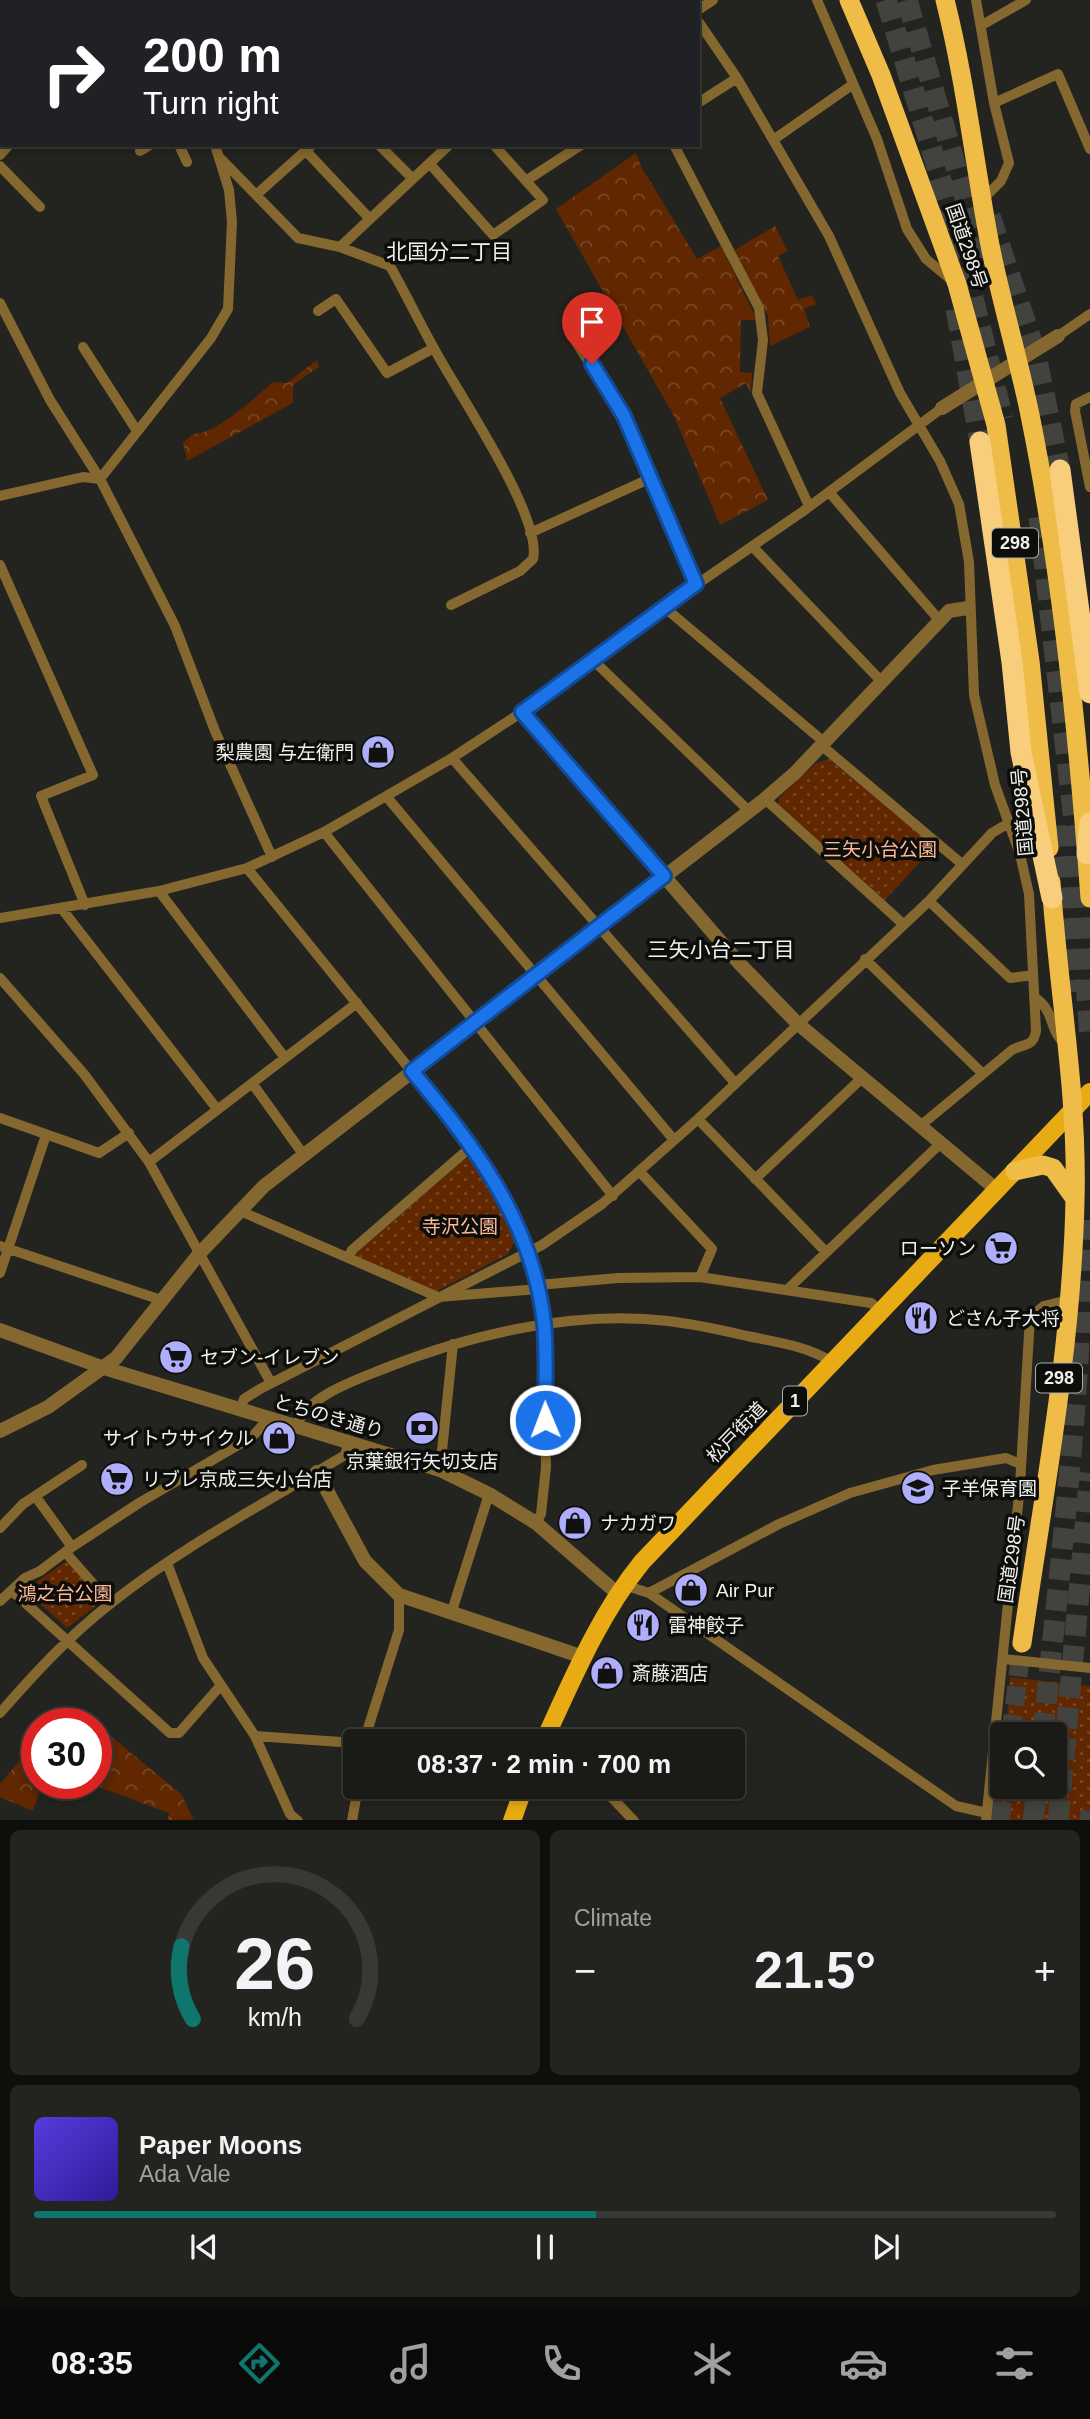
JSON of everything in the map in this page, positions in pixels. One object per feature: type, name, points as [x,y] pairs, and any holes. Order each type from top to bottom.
[{"type":"highway","name":"国道298号","points":[[849,0],[881,75],[957,284],[998,438],[1027,635],[1067,1046],[1075,1200],[1068,1300],[1022,1643]]},
{"type":"highway","name":"国道298号","points":[[945,0],[957,46],[982,200],[1030,415],[1081,755],[1090,898]]},
{"type":"highway","points":[[980,442],[1009,637],[1021,752],[1052,898]]},
{"type":"highway","points":[[1060,470],[1090,693]]},
{"type":"highway","points":[[1087,854],[1090,823]]},
{"type":"highway","points":[[1015,1171],[1044,1165],[1053,1167],[1075,1200]]},
{"type":"main road","name":"松戸街道","points":[[550,1729],[583,1657],[621,1590],[675,1526],[1090,1092]]},
{"type":"main road","points":[[512,1820],[520,1799]]},
{"type":"street","points":[[817,0],[877,139],[907,229],[926,259],[957,284]]},
{"type":"street","points":[[976,0],[1009,163],[1001,181],[982,200]]},
{"type":"street","points":[[982,25],[1026,0]]},
{"type":"street","points":[[700,24],[737,78],[844,266],[917,425],[940,461],[959,504],[967,546],[974,695],[1007,824],[1020,854],[1029,894],[1034,975],[1034,1040],[1024,1047],[1012,1050],[920,1126]]},
{"type":"street","points":[[995,103],[1058,74],[1090,149]]},
{"type":"street","points":[[700,102],[737,78]]},
{"type":"street","points":[[773,140],[852,85]]},
{"type":"street","points":[[180,147],[187,162]]},
{"type":"street","points":[[100,479],[211,338],[229,309],[232,222],[229,190],[216,147]]},
{"type":"street","points":[[381,147],[413,179]]},
{"type":"street","points":[[340,247],[447,147]]},
{"type":"street","points":[[430,164],[493,235],[543,200],[496,147]]},
{"type":"street","points":[[527,180],[578,147]]},
{"type":"street","points":[[675,147],[759,309],[763,340],[757,393],[809,506]]},
{"type":"street","points":[[256,195],[309,148],[369,218]]},
{"type":"street","points":[[220,158],[298,238],[340,247],[390,266],[508,478],[528,521],[535,553],[528,565],[451,605]]},
{"type":"street","points":[[0,166],[40,207]]},
{"type":"street","points":[[318,312],[337,299],[387,373],[434,348]]},
{"type":"street","points":[[0,303],[50,400],[100,479],[175,626],[215,731],[272,858]]},
{"type":"street","points":[[0,918],[159,891],[247,868],[324,832],[452,758],[522,712],[696,584],[829,492],[917,425],[1090,314]]},
{"type":"street","points":[[614,319],[576,342],[624,416],[696,584]]},
{"type":"street","points":[[83,347],[138,431]]},
{"type":"street","points":[[1090,397],[1076,404],[1075,411],[1090,484]]},
{"type":"street","points":[[0,496],[83,477],[100,479]]},
{"type":"street","points":[[530,533],[651,478]]},
{"type":"street","points":[[829,492],[940,621]]},
{"type":"street","points":[[752,546],[882,682]]},
{"type":"street","points":[[0,565],[93,775],[41,796],[85,905]]},
{"type":"street","points":[[664,607],[962,864]]},
{"type":"street","points":[[0,1431],[48,1407],[104,1368],[135,1338],[199,1254],[238,1210],[303,1154],[765,799],[940,621],[954,609],[968,608]]},
{"type":"street","points":[[593,660],[750,810]]},
{"type":"street","points":[[522,712],[740,964],[797,1023],[997,1190]]},
{"type":"street","points":[[452,758],[735,1083]]},
{"type":"street","points":[[386,796],[674,1140]]},
{"type":"street","points":[[765,799],[902,923]]},
{"type":"street","points":[[240,1410],[244,1399],[271,1383],[529,1251],[612,1196],[698,1119],[902,923],[929,901],[992,832],[1007,824]]},
{"type":"street","points":[[324,832],[612,1196]]},
{"type":"street","points":[[247,868],[472,1146],[502,1191],[529,1251],[544,1325],[546,1467],[541,1514],[536,1523]]},
{"type":"street","points":[[159,891],[285,1058]]},
{"type":"street","points":[[929,901],[1010,978],[1034,975]]},
{"type":"street","points":[[62,909],[217,1109]]},
{"type":"street","points":[[864,959],[983,1074]]},
{"type":"street","points":[[0,978],[83,1074],[149,1162],[271,1383]]},
{"type":"street","points":[[1034,996],[1047,1005],[1058,1038],[1067,1046]]},
{"type":"street","points":[[149,1162],[357,1003]]},
{"type":"street","points":[[755,1179],[862,1078]]},
{"type":"street","points":[[252,1083],[303,1154]]},
{"type":"street","points":[[0,1118],[99,1153],[129,1133]]},
{"type":"street","points":[[698,1119],[825,1251]]},
{"type":"street","points":[[0,1273],[4,1248],[46,1135]]},
{"type":"street","points":[[789,1288],[941,1143]]},
{"type":"street","points":[[348,1258],[352,1250],[472,1146]]},
{"type":"street","points":[[640,1172],[712,1249],[701,1277]]},
{"type":"street","points":[[238,1210],[438,1297],[618,1278],[701,1277],[789,1288],[871,1303],[881,1311]]},
{"type":"street","points":[[4,1248],[164,1301]]},
{"type":"street","points":[[621,1590],[649,1593],[956,1806],[986,1817],[1003,1659],[1030,1317],[1044,1306],[1068,1300]]},
{"type":"street","points":[[296,1426],[307,1408],[392,1365],[453,1344],[544,1325],[670,1321],[785,1343],[819,1354],[832,1362]]},
{"type":"street","name":"とちのき通り","points":[[0,1330],[104,1368],[440,1471],[489,1494],[536,1523],[621,1590]]},
{"type":"street","points":[[440,1471],[453,1344]]},
{"type":"street","points":[[0,1601],[25,1578],[139,1503],[252,1437],[269,1418]]},
{"type":"street","points":[[0,1713],[66,1641],[110,1603],[235,1518],[345,1455],[349,1441]]},
{"type":"street","points":[[649,1593],[779,1524],[850,1493],[888,1480],[957,1466],[1006,1458],[1020,1464]]},
{"type":"street","points":[[0,1528],[10,1514],[82,1465]]},
{"type":"street","points":[[317,1472],[365,1561],[399,1595],[583,1657]]},
{"type":"street","points":[[451,1614],[489,1494]]},
{"type":"street","points":[[36,1497],[69,1550],[110,1603]]},
{"type":"street","points":[[167,1563],[203,1658],[255,1736],[290,1814],[297,1820]]},
{"type":"street","points":[[12,1591],[170,1733],[178,1733],[221,1685]]},
{"type":"street","points":[[367,1729],[399,1630],[399,1595]]},
{"type":"street","points":[[1003,1659],[1090,1668]]},
{"type":"street","points":[[255,1736],[343,1742]]},
{"type":"street","points":[[352,1820],[356,1799]]},
{"type":"street","points":[[614,1799],[634,1820]]},
{"type":"green space","points":[[636,153],[642,168],[697,259],[721,246],[757,320],[741,320],[740,372],[752,373],[751,394],[746,383],[720,398],[768,500],[720,525],[674,416],[556,209]]},
{"type":"green space","points":[[775,226],[788,251],[778,256],[798,300],[812,295],[816,304],[804,309],[810,327],[770,346],[768,316],[735,250]]},
{"type":"green space","points":[[317,360],[319,367],[293,385],[293,403],[187,461],[183,443],[193,434],[224,422],[273,382],[287,383]]},
{"type":"green space","name":"三矢小台公園","points":[[829,759],[935,846],[883,902],[778,807],[779,798],[816,763]]},
{"type":"green space","name":"寺沢公園","points":[[465,1159],[471,1159],[501,1202],[516,1238],[508,1254],[435,1292],[358,1260],[355,1254]]},
{"type":"green space","name":"鴻之台公園","points":[[68,1560],[102,1601],[67,1628],[25,1590]]},
{"type":"green space","points":[[1010,1677],[1090,1686],[1090,1820],[994,1820],[997,1799],[1067,1799],[1067,1722],[1007,1722]]},
{"type":"green space","points":[[112,1737],[181,1794],[194,1820],[168,1820],[169,1813],[112,1792]]},
{"type":"green space","points":[[21,1759],[21,1799],[37,1799],[33,1811],[0,1797],[0,1784]]},
{"type":"tunnel","points":[[886,0],[957,233],[1003,419]]},
{"type":"tunnel","points":[[907,0],[987,273]]},
{"type":"tunnel","points":[[990,216],[1035,351],[1060,470]]},
{"type":"tunnel","points":[[956,309],[980,442]]},
{"type":"tunnel","points":[[1039,517],[1076,838],[1090,1039]]},
{"type":"tunnel","points":[[1055,826],[1071,992]]},
{"type":"tunnel","points":[[1044,1722],[1079,1349],[1083,1220]]},
{"type":"tunnel","points":[[1058,1820],[1090,1473]]},
{"type":"tunnel","points":[[1012,1722],[1022,1643]]},
{"type":"tunnel","points":[[1000,1820],[1003,1799]]},
{"type":"tunnel","points":[[1033,1820],[1036,1799]]},
{"type":"tunnel","points":[[1089,1820],[1090,1811]]},
{"type":"place","name":"梨農園 与左衛門","points":[[378,752]]},
{"type":"place","name":"ローソン","points":[[1001,1248]]},
{"type":"place","name":"どさん子大将","points":[[921,1318]]},
{"type":"place","name":"セブン-イレブン","points":[[176,1357]]},
{"type":"place","name":"京葉銀行矢切支店","points":[[422,1428]]},
{"type":"place","name":"サイトウサイクル","points":[[279,1438]]},
{"type":"place","name":"リブレ京成三矢小台店","points":[[117,1479]]},
{"type":"place","name":"子羊保育園","points":[[918,1488]]},
{"type":"place","name":"ナカガワ","points":[[575,1523]]},
{"type":"place","name":"Air Pur","points":[[691,1590]]},
{"type":"place","name":"雷神餃子","points":[[643,1625]]},
{"type":"place","name":"斎藤酒店","points":[[607,1673]]},
{"type":"district","name":"北国分二丁目","points":[[449,252]]},
{"type":"district","name":"三矢小台二丁目","points":[[721,950]]},
{"type":"route","points":[[545,1420],[544,1325],[529,1251],[493,1175],[412,1071],[664,876],[522,712],[696,584],[638,445],[608,387],[592,364]]}]
